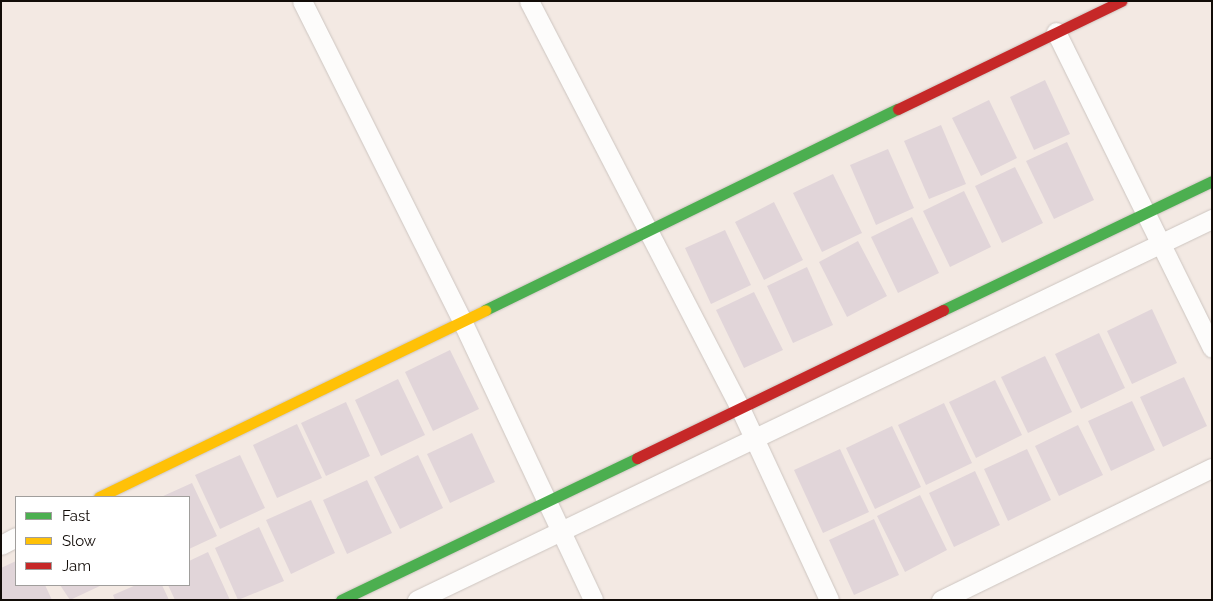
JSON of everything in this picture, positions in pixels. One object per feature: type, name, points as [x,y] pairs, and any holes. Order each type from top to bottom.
[{"type":"street","points":[[302,1],[462,321],[592,600]]},
{"type":"street","points":[[529,1],[741,410],[829,600]]},
{"type":"street","points":[[101,496],[647,229],[1121,1]]},
{"type":"street","points":[[1056,32],[1212,347]]},
{"type":"street","points":[[344,599],[741,410],[1212,181]]},
{"type":"street","points":[[418,600],[1212,220]]},
{"type":"street","points":[[941,600],[1212,468]]},
{"type":"street","points":[[1,544],[15,537]]},
{"type":"building","points":[[1045,80],[1070,134],[1034,150],[1010,97]]},
{"type":"building","points":[[989,100],[1017,158],[981,176],[952,118]]},
{"type":"building","points":[[941,125],[966,184],[929,199],[904,141]]},
{"type":"building","points":[[1067,142],[1094,200],[1054,219],[1026,161]]},
{"type":"building","points":[[888,149],[914,208],[876,225],[850,165]]},
{"type":"building","points":[[1015,167],[1043,223],[1002,243],[975,186]]},
{"type":"building","points":[[833,174],[862,233],[822,252],[793,193]]},
{"type":"building","points":[[964,191],[991,247],[950,267],[923,211]]},
{"type":"building","points":[[774,202],[803,260],[764,280],[735,222]]},
{"type":"building","points":[[912,217],[939,273],[898,293],[871,237]]},
{"type":"building","points":[[725,230],[751,285],[711,304],[685,248]]},
{"type":"building","points":[[858,241],[887,296],[847,317],[819,262]]},
{"type":"building","points":[[807,267],[833,325],[793,343],[767,286]]},
{"type":"building","points":[[754,292],[783,350],[744,368],[716,310]]},
{"type":"building","points":[[1152,309],[1177,363],[1132,384],[1107,331]]},
{"type":"building","points":[[1099,333],[1125,388],[1081,409],[1055,354]]},
{"type":"building","points":[[450,350],[479,409],[433,431],[405,372]]},
{"type":"building","points":[[1045,356],[1072,412],[1028,433],[1001,377]]},
{"type":"building","points":[[1184,377],[1207,426],[1163,447],[1140,397]]},
{"type":"building","points":[[398,379],[425,435],[381,456],[355,400]]},
{"type":"building","points":[[995,380],[1022,435],[976,458],[949,402]]},
{"type":"building","points":[[1132,401],[1155,450],[1111,471],[1088,421]]},
{"type":"building","points":[[346,402],[370,456],[326,476],[301,423]]},
{"type":"building","points":[[944,403],[972,463],[926,485],[898,425]]},
{"type":"building","points":[[297,424],[322,478],[277,498],[253,445]]},
{"type":"building","points":[[1078,425],[1103,475],[1059,496],[1035,446]]},
{"type":"building","points":[[892,426],[921,487],[875,509],[846,448]]},
{"type":"building","points":[[472,433],[495,482],[450,503],[427,454]]},
{"type":"building","points":[[840,449],[869,512],[823,533],[794,470]]},
{"type":"building","points":[[1027,449],[1051,500],[1008,521],[984,469]]},
{"type":"building","points":[[240,455],[265,508],[220,529],[195,475]]},
{"type":"building","points":[[418,455],[443,508],[400,529],[374,477]]},
{"type":"building","points":[[975,471],[1000,525],[954,547],[929,493]]},
{"type":"building","points":[[367,480],[392,533],[347,554],[323,500]]},
{"type":"building","points":[[192,483],[217,536],[190,549],[190,496],[163,496]]},
{"type":"building","points":[[920,495],[947,550],[905,572],[877,516]]},
{"type":"building","points":[[311,500],[335,553],[291,574],[266,520]]},
{"type":"building","points":[[874,519],[899,575],[854,595],[829,540]]},
{"type":"building","points":[[259,527],[284,581],[238,600],[215,548]]},
{"type":"building","points":[[208,552],[230,600],[175,600],[168,586],[190,586],[190,561]]},
{"type":"building","points":[[15,561],[15,586],[45,586],[52,600],[1,600],[1,568]]},
{"type":"building","points":[[61,586],[100,586],[70,600]]},
{"type":"building","points":[[134,586],[162,586],[169,600],[115,600],[113,595]]},
{"type":"traffic: fast","points":[[485,310],[898,109]]},
{"type":"traffic: fast","points":[[943,310],[1212,181]]},
{"type":"traffic: fast","points":[[341,600],[637,458]]},
{"type":"traffic: slow","points":[[101,496],[485,310]]},
{"type":"traffic: jam","points":[[898,109],[1121,1]]},
{"type":"traffic: jam","points":[[637,458],[943,310]]}]
